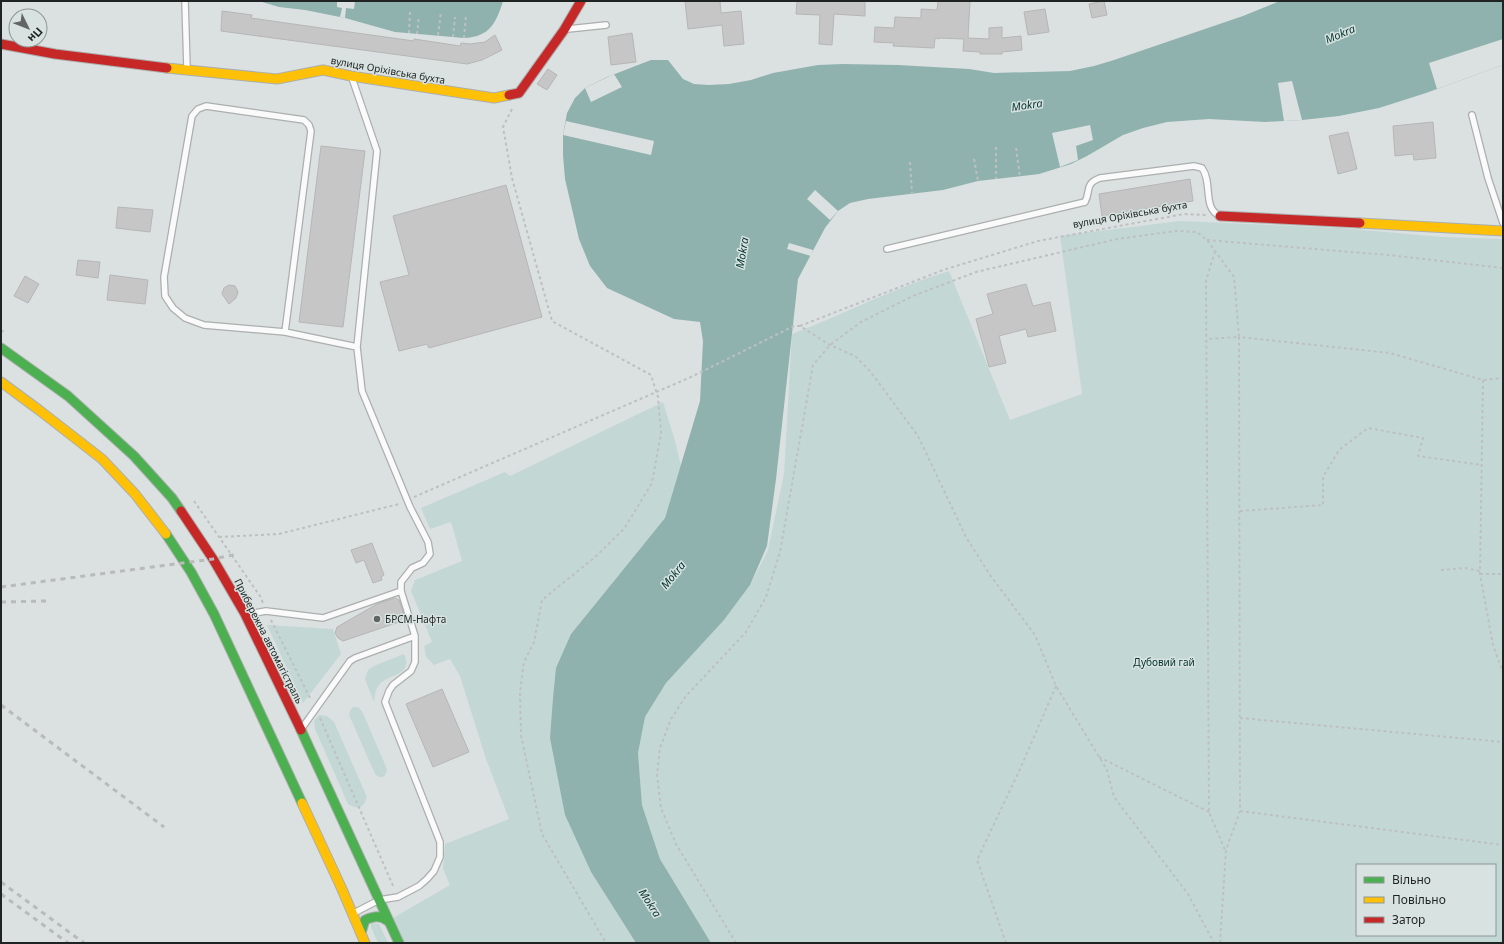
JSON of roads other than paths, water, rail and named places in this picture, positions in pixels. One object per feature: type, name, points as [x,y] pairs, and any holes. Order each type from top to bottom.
[{"type":"main road","points":[[564,30],[581,1]]},
{"type":"main road","name":"вулиця Оріхівська бухта","points":[[1,44],[55,54],[278,79],[323,70],[351,76],[494,98],[519,93],[564,30]]},
{"type":"main road","points":[[1220,216],[1503,231]]},
{"type":"main road","name":"Прибережна автомагістраль","points":[[1,348],[68,396],[134,456],[172,498],[213,559],[245,614],[301,730],[399,943]]},
{"type":"main road","points":[[1,382],[50,417],[102,459],[140,500],[168,537],[200,587],[214,614],[341,887],[365,943]]},
{"type":"main road","points":[[341,887],[347,892],[358,892],[367,882],[367,874]]},
{"type":"main road","points":[[361,933],[365,920],[374,915],[383,916],[388,921]]},
{"type":"lane","points":[[185,1],[187,70]]},
{"type":"lane","points":[[564,30],[606,26]]},
{"type":"lane","points":[[351,76],[377,151],[357,347],[362,391],[408,500],[428,542],[430,554],[423,563],[412,568],[401,582],[401,591],[415,636],[415,662],[411,671],[393,685],[389,691],[386,702],[396,732],[430,815],[440,842],[441,849],[438,864],[428,879],[419,886],[398,897],[379,900],[352,914]]},
{"type":"lane","points":[[285,332],[311,131],[309,124],[304,120],[206,106],[198,109],[192,116],[164,277],[165,296],[173,308],[185,318],[204,325],[285,332],[357,347]]},
{"type":"lane","points":[[1472,115],[1488,178],[1503,223]]},
{"type":"lane","points":[[887,248],[1085,202],[1088,187],[1092,180],[1194,166],[1202,168],[1207,175],[1209,206],[1214,213],[1220,216]]},
{"type":"lane","points":[[245,614],[266,611],[323,618],[401,591]]},
{"type":"lane","points":[[301,730],[350,661],[415,636]]},
{"type":"water","points":[[259,1],[503,1],[494,23],[490,28],[480,35],[464,38],[395,32],[345,18],[305,10],[279,7]]},
{"type":"water","name":"Mokra","points":[[1280,1],[1503,1],[1503,65],[1426,93],[1379,108],[1339,116],[1265,122],[1209,119],[1167,122],[1123,135],[1071,164],[1039,174],[978,181],[943,190],[868,199],[850,203],[838,211],[825,228],[798,279],[776,479],[767,546],[750,585],[724,620],[666,683],[645,717],[638,753],[642,805],[660,859],[711,943],[636,943],[591,872],[565,815],[550,738],[556,668],[571,634],[665,518],[700,401],[703,341],[700,322],[674,319],[607,288],[590,266],[579,239],[565,179],[563,135],[567,113],[575,98],[585,88],[607,77],[651,60],[668,60],[683,79],[694,84],[709,85],[729,84],[751,80],[773,73],[818,65],[843,64],[969,69],[994,73],[1070,71],[1114,60],[1243,16]]},
{"type":"railway","points":[[1,587],[213,559],[238,554]]},
{"type":"railway","points":[[1,602],[46,601]]},
{"type":"railway","points":[[1,705],[164,827]]},
{"type":"railway","points":[[1,882],[84,943]]},
{"type":"railway","points":[[1,894],[68,943]]},
{"type":"place","name":"БРСМ-Нафта","points":[[377,619]]},
{"type":"park label","name":"Дубовий гай","points":[[1164,662]]}]
